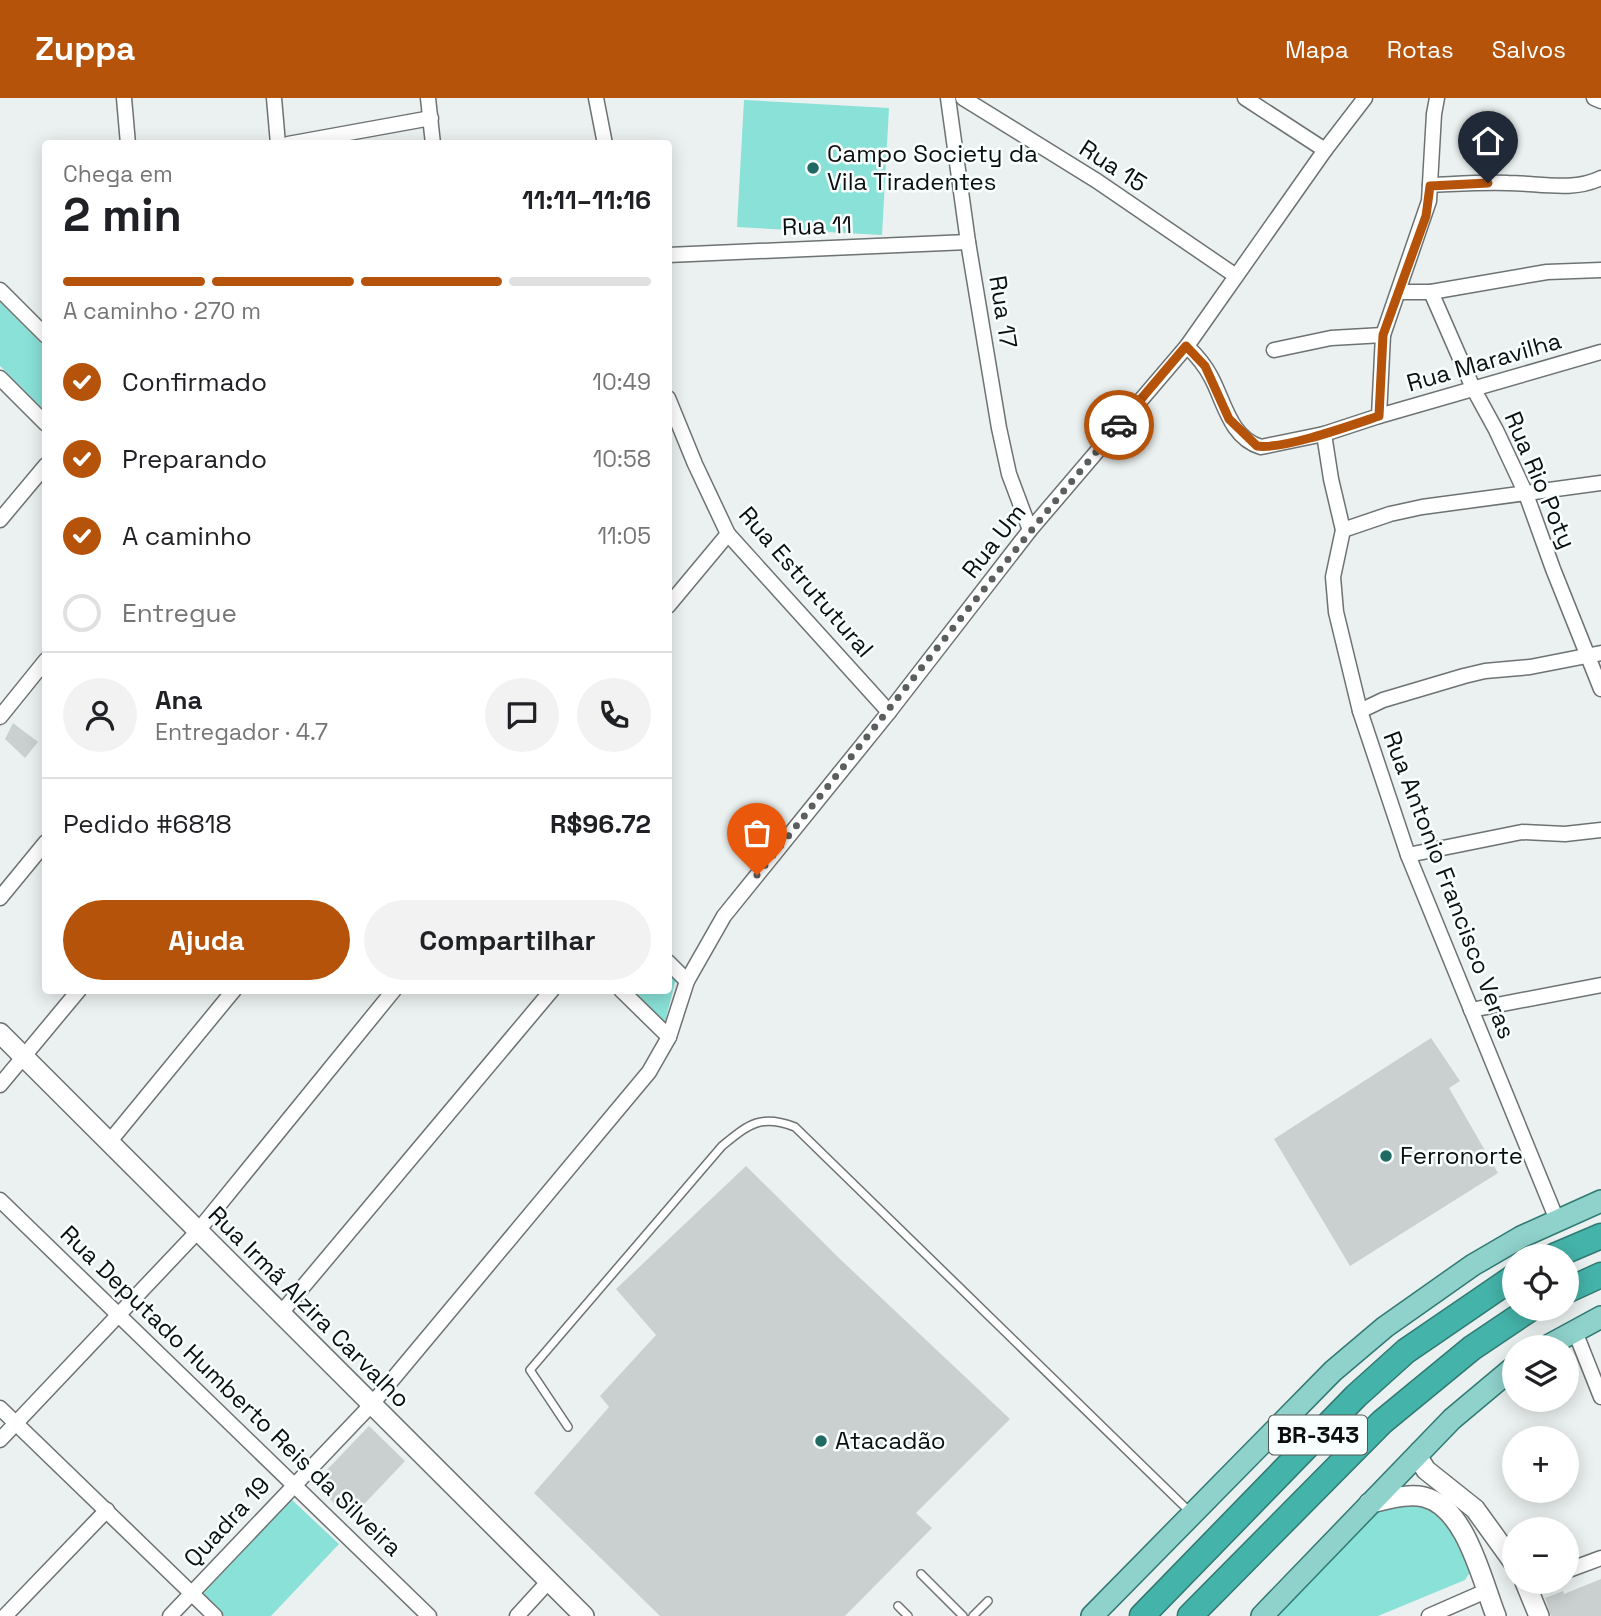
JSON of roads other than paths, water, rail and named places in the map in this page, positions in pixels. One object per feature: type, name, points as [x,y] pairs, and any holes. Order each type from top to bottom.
[{"type":"highway","points":[[1579,1245],[1601,1236]]},
{"type":"highway","points":[[1579,1285],[1601,1275]]},
{"type":"highway","name":"BR-343","points":[[1142,1616],[1356,1396],[1406,1352],[1502,1285]]},
{"type":"highway","name":"BR-343","points":[[1190,1616],[1382,1422],[1472,1348],[1512,1321]]},
{"type":"main road","points":[[1092,1616],[1333,1371],[1385,1327],[1472,1265],[1556,1220],[1601,1201]]},
{"type":"main road","points":[[1565,1335],[1601,1317]]},
{"type":"main road","points":[[1262,1616],[1452,1419],[1502,1377]]},
{"type":"street","points":[[124,98],[128,140]]},
{"type":"street","points":[[274,98],[278,140]]},
{"type":"street","points":[[428,98],[433,140]]},
{"type":"street","points":[[596,98],[604,140]]},
{"type":"street","name":"Rua 17","points":[[948,98],[968,242],[999,428],[1009,474],[1030,530]]},
{"type":"street","name":"Rua 15","points":[[963,98],[1097,181],[1236,276]]},
{"type":"street","points":[[1245,98],[1325,150]]},
{"type":"street","name":"Rua Um","points":[[372,1404],[649,1072],[668,1037],[687,981],[724,916],[889,712],[1030,530],[1186,346],[1365,98]]},
{"type":"street","points":[[1379,416],[1383,335],[1426,216],[1437,98]]},
{"type":"street","points":[[1594,98],[1601,101]]},
{"type":"street","points":[[310,140],[431,118]]},
{"type":"street","points":[[1430,186],[1500,183],[1570,186],[1601,178]]},
{"type":"street","name":"Rua 11","points":[[672,255],[968,242]]},
{"type":"street","points":[[1399,292],[1431,292],[1547,272],[1601,270]]},
{"type":"street","points":[[0,290],[42,332]]},
{"type":"street","name":"Rua Rio Poty","points":[[1431,292],[1473,388],[1526,494],[1553,569],[1595,654],[1601,689]]},
{"type":"street","points":[[1274,350],[1331,338],[1383,335]]},
{"type":"street","points":[[1186,346],[1205,366],[1229,419],[1253,444],[1270,446],[1324,434]]},
{"type":"street","name":"Rua Maravilha","points":[[1324,434],[1601,352]]},
{"type":"street","points":[[0,378],[42,420]]},
{"type":"street","name":"Rua Estrututural","points":[[672,408],[728,534],[889,712]]},
{"type":"street","name":"Rua Antonio Francisco Veras","points":[[1324,434],[1343,530],[1333,577],[1333,593],[1360,711],[1408,855],[1556,1220]]},
{"type":"street","points":[[0,520],[42,470]]},
{"type":"street","points":[[1343,530],[1390,514],[1422,507],[1601,483]]},
{"type":"street","points":[[672,601],[728,534]]},
{"type":"street","points":[[1360,711],[1383,700],[1464,676],[1595,654]]},
{"type":"street","points":[[0,717],[42,665]]},
{"type":"street","points":[[1408,855],[1522,832],[1565,834],[1601,830]]},
{"type":"street","points":[[0,898],[42,847]]},
{"type":"street","points":[[672,966],[687,981]]},
{"type":"street","points":[[1471,1010],[1601,985]]},
{"type":"street","points":[[0,1085],[76,994]]},
{"type":"street","points":[[110,1141],[231,994]]},
{"type":"street","points":[[0,1440],[197,1231],[391,994]]},
{"type":"street","points":[[282,1313],[549,994]]},
{"type":"street","points":[[625,994],[668,1037]]},
{"type":"street","name":"Rua Irmã Alzira Carvalho","points":[[0,1032],[584,1616]]},
{"type":"street","name":"Rua Deputado Humberto Reis da Silveira","points":[[0,1200],[429,1616]]},
{"type":"street","points":[[1574,1329],[1601,1397]]},
{"type":"street","name":"Quadra 19","points":[[170,1616],[372,1404]]},
{"type":"street","points":[[0,1408],[215,1616]]},
{"type":"street","points":[[1420,1451],[1419,1460],[1426,1470],[1475,1509],[1502,1545]]},
{"type":"street","points":[[1369,1503],[1403,1497],[1424,1497],[1441,1505],[1458,1524],[1475,1557],[1496,1616]]},
{"type":"street","points":[[5,1616],[107,1510]]},
{"type":"street","points":[[1475,1557],[1484,1550],[1502,1554]]},
{"type":"street","points":[[1579,1566],[1601,1558]]},
{"type":"street","points":[[517,1616],[548,1582]]},
{"type":"street","points":[[1429,1616],[1486,1591]]},
{"type":"street","points":[[1532,1594],[1539,1616]]},
{"type":"lane","points":[[568,1427],[530,1370],[722,1146],[747,1125],[765,1120],[779,1121],[794,1128],[1191,1514]]},
{"type":"lane","points":[[920,1574],[963,1616]]},
{"type":"lane","points":[[973,1616],[988,1601]]},
{"type":"lane","points":[[898,1606],[908,1616]]},
{"type":"place","name":"Campo Society da Vila Tiradentes","points":[[813,168]]},
{"type":"place","name":"Ferronorte","points":[[1386,1156]]},
{"type":"place","name":"Atacadão","points":[[821,1441]]}]
